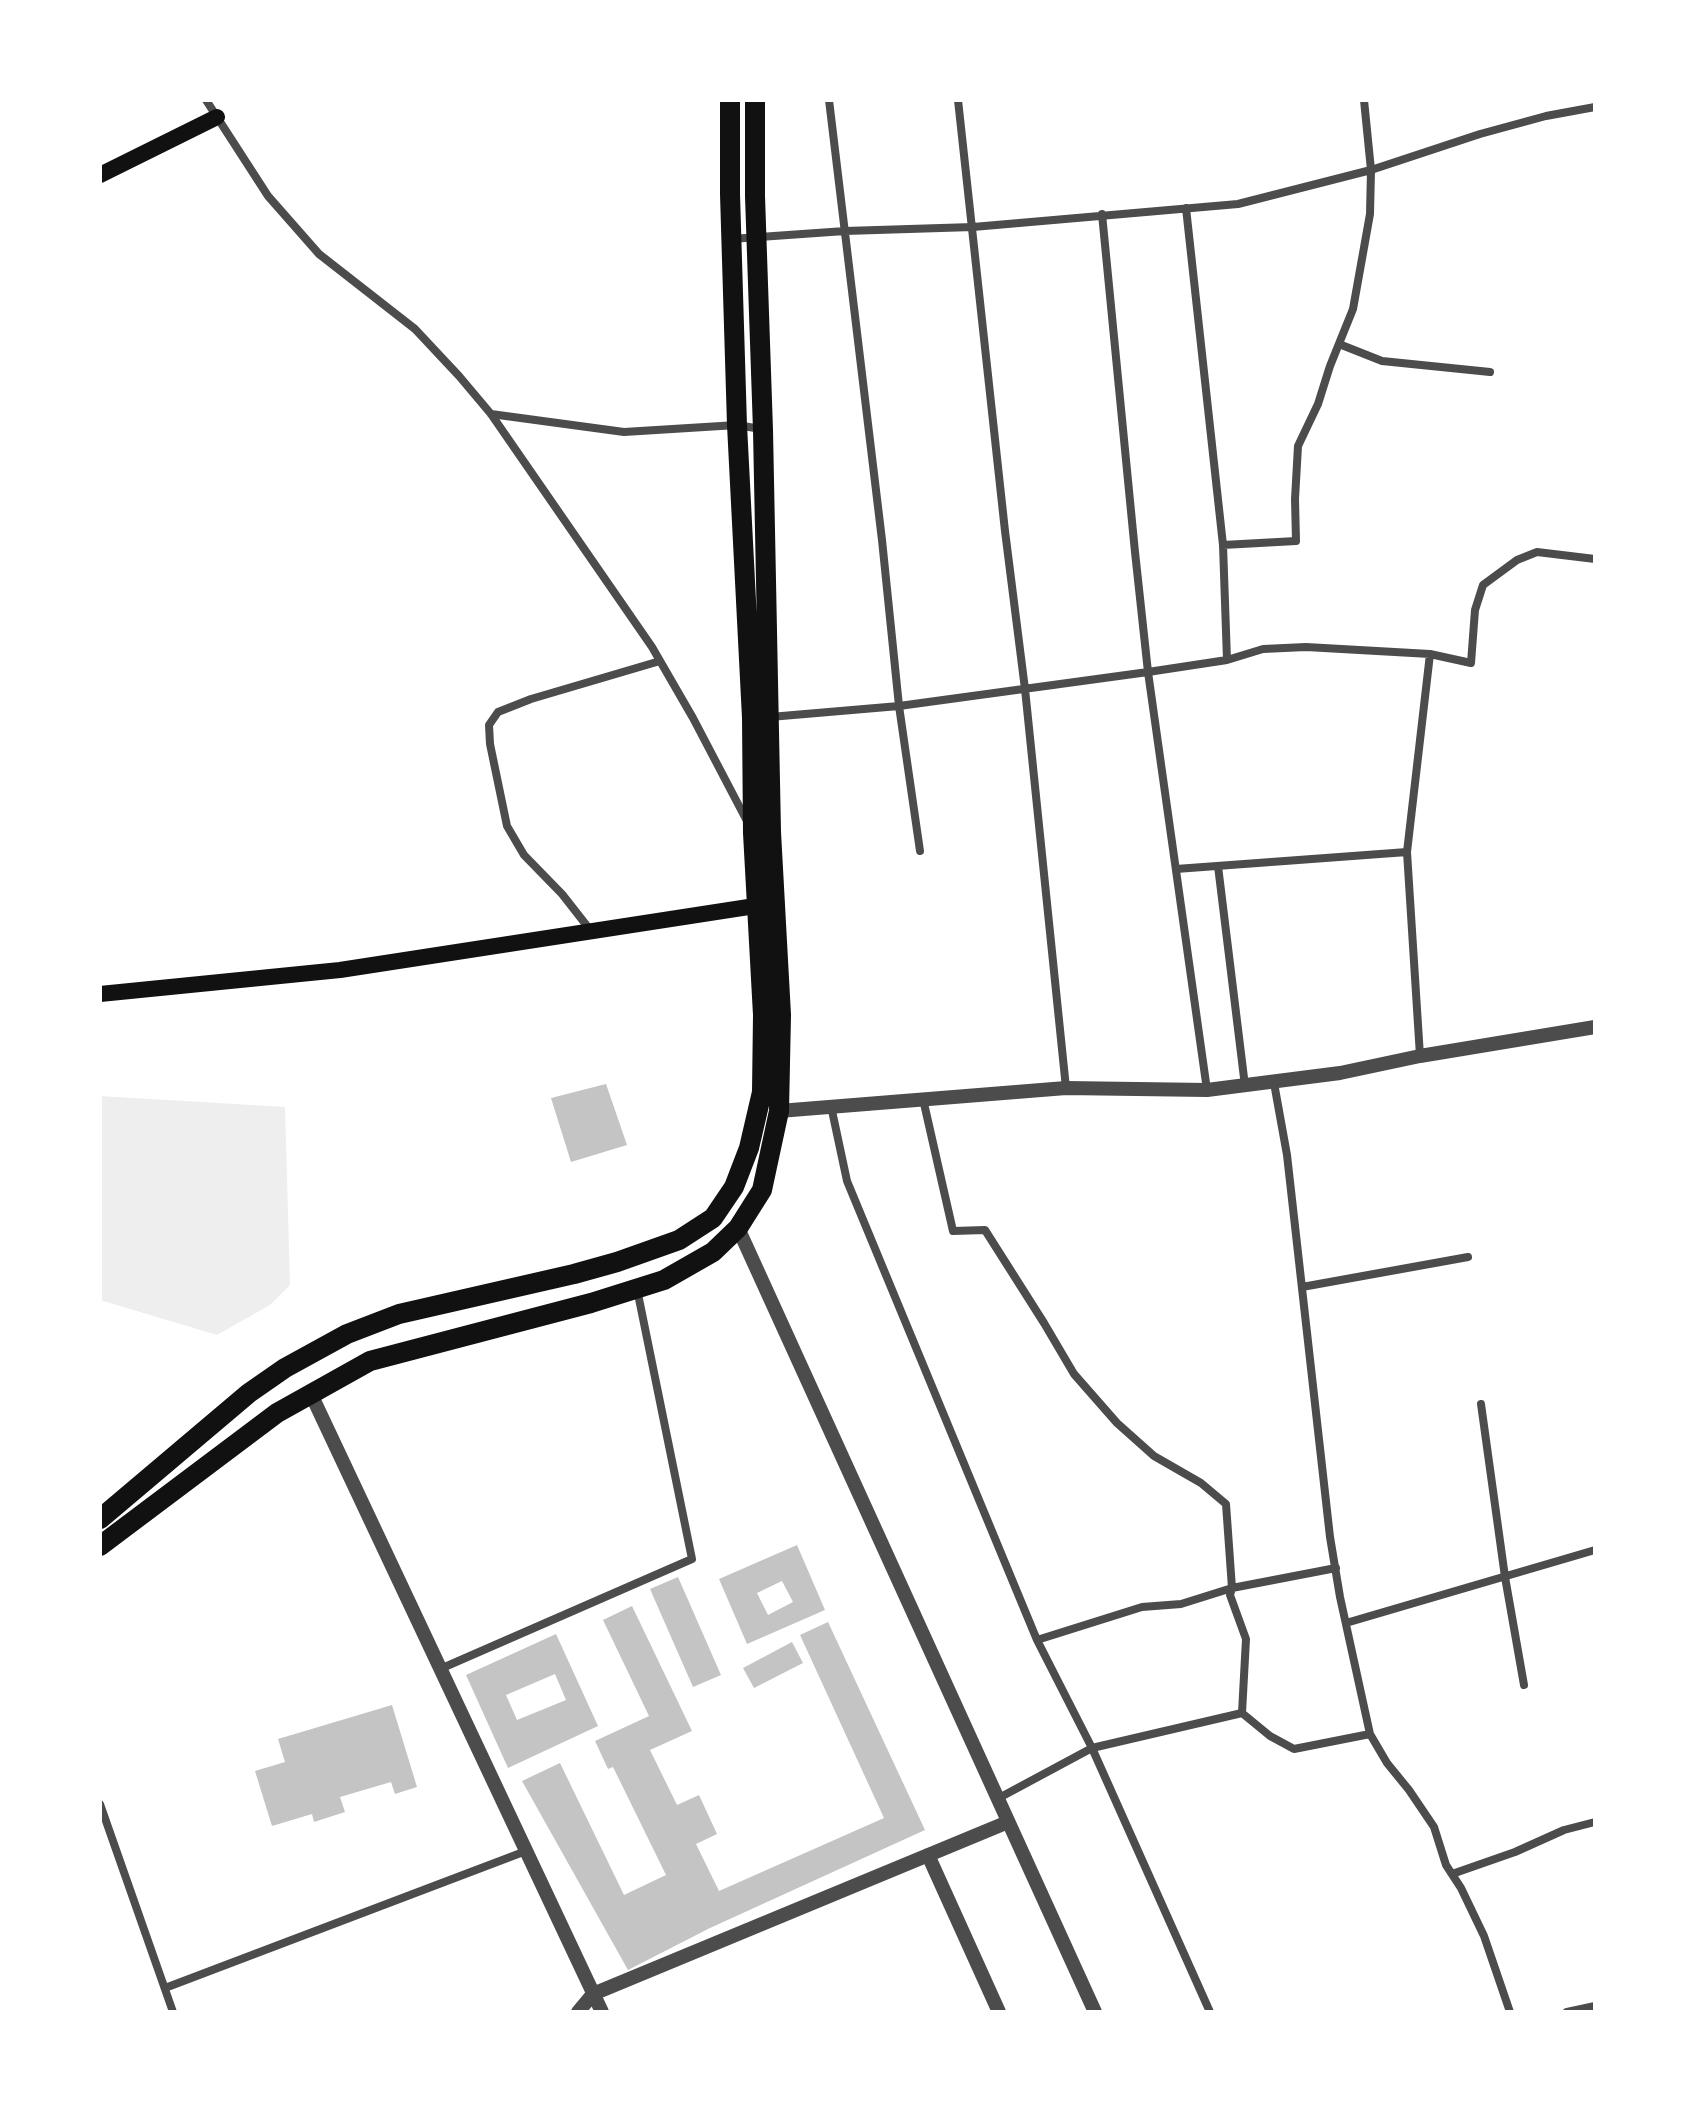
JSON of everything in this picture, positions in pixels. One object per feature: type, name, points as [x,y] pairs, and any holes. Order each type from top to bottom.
[{"type":"highway","points":[[100,1546],[277,1413],[370,1361],[577,1307],[664,1280],[713,1252],[738,1228],[762,1190],[779,1111],[781,1015],[753,833],[752,718],[731,239],[730,100]]},
{"type":"highway","points":[[100,1519],[249,1393],[285,1368],[347,1334],[399,1314],[574,1274],[679,1240],[713,1218],[734,1187],[749,1148],[762,1092],[766,905],[771,832],[755,100]]},
{"type":"main road","points":[[100,175],[217,117]]},
{"type":"main road","points":[[100,994],[340,970],[766,905]]},
{"type":"street","points":[[206,100],[268,196],[319,254],[415,329],[491,414],[660,661],[753,833]]},
{"type":"street","points":[[829,100],[899,706],[920,851]]},
{"type":"street","points":[[958,100],[1025,689],[1066,1088]]},
{"type":"street","points":[[1223,545],[1296,541],[1298,446],[1318,404],[1353,309],[1370,214],[1371,170],[1364,100]]},
{"type":"street","points":[[731,239],[973,227],[1238,204],[1371,170],[1546,116],[1595,107]]},
{"type":"street","points":[[1186,208],[1223,545],[1227,660]]},
{"type":"street","points":[[1102,214],[1148,672],[1207,1090]]},
{"type":"street","points":[[1339,344],[1382,361],[1490,372]]},
{"type":"street","points":[[491,414],[624,432],[737,425],[763,430]]},
{"type":"street","points":[[769,717],[899,706],[1025,689],[1227,660],[1263,649],[1306,647],[1430,654],[1471,663],[1475,610],[1483,585],[1517,560],[1537,552],[1595,559]]},
{"type":"street","points":[[1420,1056],[1407,852],[1430,654]]},
{"type":"street","points":[[591,931],[562,894],[524,855],[507,826],[489,725],[498,712],[531,699],[660,661]]},
{"type":"street","points":[[1176,869],[1407,852]]},
{"type":"street","points":[[1218,866],[1245,1086]]},
{"type":"street","points":[[779,1111],[1066,1088],[1207,1090],[1340,1073],[1420,1056],[1595,1027]]},
{"type":"street","points":[[1274,1083],[1287,1155],[1330,1537],[1370,1734],[1387,1763],[1434,1827],[1446,1865],[1484,1936],[1510,2012]]},
{"type":"street","points":[[923,1099],[953,1231],[985,1230],[1074,1374],[1091,1394],[1117,1423],[1154,1456],[1201,1483],[1226,1504],[1230,1595],[1246,1639],[1242,1713]]},
{"type":"street","points":[[831,1106],[847,1181],[1037,1640],[1092,1748],[1210,2012]]},
{"type":"street","points":[[738,1228],[1095,2012]]},
{"type":"street","points":[[1302,1287],[1468,1257]]},
{"type":"street","points":[[440,1669],[692,1559],[637,1288]]},
{"type":"street","points":[[311,1394],[602,2012]]},
{"type":"street","points":[[1481,1404],[1505,1577],[1524,1685]]},
{"type":"street","points":[[1346,1623],[1595,1550]]},
{"type":"street","points":[[1037,1640],[1142,1607],[1181,1604],[1232,1588],[1336,1568]]},
{"type":"street","points":[[1242,1713],[1270,1736],[1294,1749],[1370,1734]]},
{"type":"street","points":[[997,1799],[1092,1748],[1242,1713]]},
{"type":"street","points":[[100,1804],[173,2012]]},
{"type":"street","points":[[578,2012],[593,1994],[1008,1822]]},
{"type":"street","points":[[1452,1874],[1515,1852],[1564,1830],[1595,1822]]},
{"type":"street","points":[[165,1988],[526,1851]]},
{"type":"street","points":[[928,1855],[999,2012]]},
{"type":"street","points":[[1567,2012],[1595,2006]]},
{"type":"shaded area","points":[[100,1096],[285,1107],[290,1285],[270,1305],[217,1335],[100,1300]]},
{"type":"building","points":[[606,1084],[627,1145],[571,1162],[551,1098]]},
{"type":"building","points":[[797,1545],[825,1610],[747,1644],[719,1579]],"holes":[[[782,1581],[793,1602],[768,1615],[757,1593]]]},
{"type":"building","points":[[678,1577],[721,1675],[693,1687],[650,1589]]},
{"type":"building","points":[[632,1606],[692,1731],[650,1750],[677,1805],[699,1795],[717,1834],[696,1844],[719,1891],[884,1818],[800,1635],[828,1622],[925,1830],[710,1928],[628,1970],[522,1781],[560,1763],[624,1895],[666,1875],[613,1767],[608,1769],[595,1741],[649,1716],[603,1620]]},
{"type":"building","points":[[556,1634],[598,1726],[508,1768],[466,1675]],"holes":[[[555,1674],[566,1700],[517,1720],[506,1695]]]},
{"type":"building","points":[[792,1642],[803,1663],[754,1688],[743,1668]]},
{"type":"building","points":[[392,1705],[417,1787],[395,1794],[391,1782],[340,1797],[345,1812],[314,1822],[312,1814],[272,1826],[255,1771],[285,1762],[278,1739]]}]
